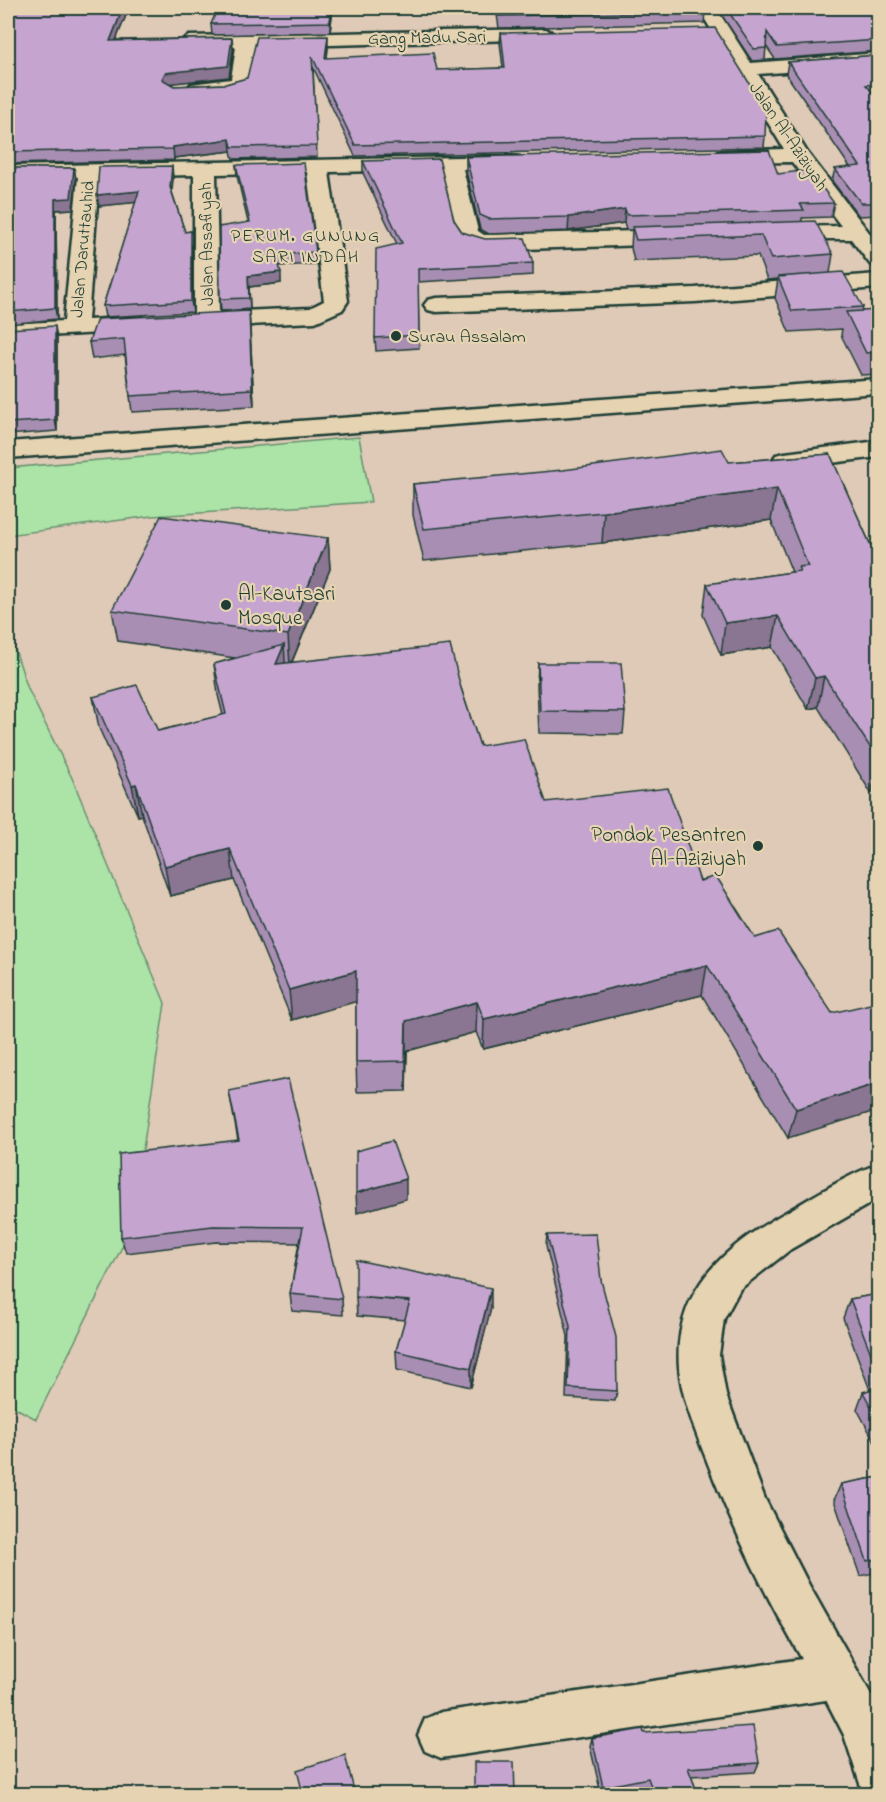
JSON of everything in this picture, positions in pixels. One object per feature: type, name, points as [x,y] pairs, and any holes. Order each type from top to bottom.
[{"type":"street","name":"Jalan Al-Aziziyah","points":[[706,8],[798,155],[879,259]]},
{"type":"street","points":[[698,32],[721,31]]},
{"type":"street","name":"Gang Madu Sari","points":[[167,42],[567,34]]},
{"type":"street","points":[[175,89],[227,87],[240,82],[247,41]]},
{"type":"street","points":[[745,69],[879,59]]},
{"type":"street","points":[[702,157],[798,155]]},
{"type":"street","points":[[8,172],[535,161]]},
{"type":"street","points":[[183,322],[310,315],[326,311],[336,301],[317,164]]},
{"type":"street","points":[[451,164],[467,232],[478,241],[494,243],[694,237]]},
{"type":"street","name":"Jalan Assafiyah","points":[[205,167],[207,320]]},
{"type":"street","name":"Jalan Daruttauhid","points":[[75,327],[89,170]]},
{"type":"street","points":[[753,235],[859,232]]},
{"type":"street","points":[[436,305],[695,295],[879,280]]},
{"type":"street","points":[[8,331],[159,323]]},
{"type":"street","points":[[8,450],[879,386]]},
{"type":"street","points":[[760,465],[879,449]]},
{"type":"street","points":[[879,1180],[741,1263],[725,1279],[704,1319],[699,1367],[731,1469],[761,1540],[793,1602],[858,1713],[879,1770]]},
{"type":"street","points":[[441,1736],[837,1676]]},
{"type":"green space","points":[[359,437],[371,502],[152,516],[8,535],[8,468]]},
{"type":"green space","points":[[8,628],[28,689],[72,778],[165,1003],[131,1229],[36,1419],[8,1404]]},
{"type":"building","points":[[8,8],[123,8],[110,41],[232,38],[228,66],[165,73],[162,79],[174,86],[226,84],[247,78],[257,37],[328,36],[325,58],[433,53],[437,70],[505,68],[501,33],[715,28],[766,110],[765,136],[355,145],[312,56],[317,146],[232,147],[230,139],[173,147],[173,149],[8,152]]},
{"type":"building","points":[[218,8],[331,8],[330,22],[211,24]]},
{"type":"building","points":[[498,8],[704,8],[705,11],[499,16]]},
{"type":"building","points":[[726,8],[879,8],[879,40],[777,47],[767,32],[766,48],[754,49]]},
{"type":"building","points":[[879,55],[879,84],[866,85],[879,100],[879,203],[861,203],[835,169],[860,166],[788,62]]},
{"type":"building","points":[[769,150],[778,174],[809,170],[834,203],[800,204],[804,210],[627,215],[625,209],[569,217],[489,219],[480,215],[466,157]]},
{"type":"building","points":[[439,159],[454,220],[462,232],[485,239],[525,238],[533,263],[418,269],[419,335],[375,338],[376,249],[402,243],[363,161]]},
{"type":"building","points":[[304,163],[316,252],[276,255],[281,272],[248,276],[249,298],[220,299],[219,227],[250,222],[236,165]]},
{"type":"building","points":[[172,166],[170,187],[185,232],[191,231],[191,301],[103,306],[139,191],[97,195],[99,167]]},
{"type":"building","points":[[8,168],[74,168],[71,198],[55,199],[55,308],[8,312]]},
{"type":"building","points":[[815,221],[833,254],[771,259],[761,235],[636,240],[632,227]]},
{"type":"building","points":[[843,272],[863,307],[792,311],[778,277]]},
{"type":"building","points":[[879,310],[879,352],[866,353],[846,312]]},
{"type":"building","points":[[249,311],[252,389],[130,396],[124,339],[89,342],[97,319]]},
{"type":"building","points":[[55,326],[55,420],[8,423],[8,329]]},
{"type":"building","points":[[722,449],[729,462],[830,454],[879,564],[879,761],[824,676],[815,678],[778,616],[725,623],[707,584],[800,571],[798,567],[808,566],[777,489],[604,512],[424,529],[413,484],[563,470]]},
{"type":"building","name":"Al-Kautsari Mosque","points":[[161,516],[328,538],[288,635],[112,610]]},
{"type":"building","points":[[284,645],[276,664],[450,645],[480,746],[524,739],[546,802],[668,788],[700,881],[716,876],[755,938],[778,931],[832,1013],[879,1002],[879,1083],[796,1109],[707,965],[484,1019],[477,1002],[406,1021],[405,1061],[356,1062],[356,971],[289,990],[230,849],[165,866],[136,784],[132,785],[93,697],[137,685],[158,731],[226,714],[214,664]]},
{"type":"building","points":[[538,663],[621,663],[625,712],[540,711]]},
{"type":"building","points":[[288,1079],[342,1299],[290,1294],[303,1227],[213,1226],[121,1237],[119,1154],[239,1140],[229,1091]]},
{"type":"building","points":[[392,1141],[406,1179],[356,1193],[356,1151]]},
{"type":"building","points":[[596,1234],[601,1280],[616,1337],[617,1391],[568,1388],[570,1326],[547,1235]]},
{"type":"building","points":[[356,1260],[491,1288],[471,1368],[396,1351],[410,1301],[356,1297]]},
{"type":"building","points":[[879,1294],[879,1371],[878,1372],[850,1299]]},
{"type":"building","points":[[879,1387],[879,1421],[863,1392]]},
{"type":"building","points":[[879,1477],[879,1559],[867,1561],[841,1484]]},
{"type":"building","points":[[753,1726],[759,1763],[688,1768],[698,1794],[654,1794],[648,1778],[603,1787],[592,1738],[643,1729],[644,1733]]},
{"type":"building","points":[[345,1755],[355,1794],[303,1794],[297,1770]]},
{"type":"building","points":[[474,1762],[514,1762],[515,1794],[474,1794]]},
{"type":"place","name":"Surau Assalam","points":[[396,336]]},
{"type":"place","name":"Al-Kautsari Mosque","points":[[226,605]]},
{"type":"place","name":"Pondok Pesantren Al-Aziziyah","points":[[758,846]]},
{"type":"district","name":"PERUM. GUNUNG SARI INDAH","points":[[306,245]]}]
